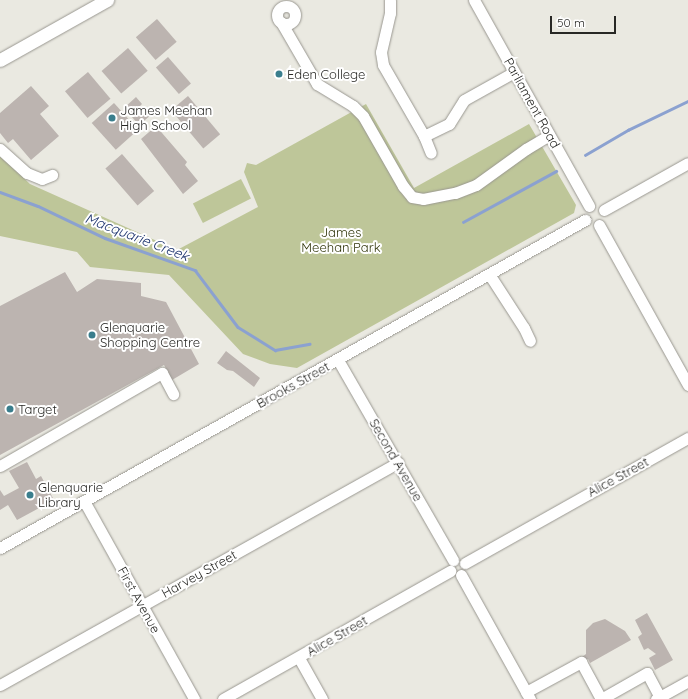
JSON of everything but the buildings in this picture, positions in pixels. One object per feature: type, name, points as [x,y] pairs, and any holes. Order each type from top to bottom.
[{"type":"main road","points":[[0,60],[107,0]]},
{"type":"street","points":[[390,0],[390,13],[381,52],[384,66],[424,136],[431,153]]},
{"type":"street","name":"Parliament Road","points":[[474,0],[589,206]]},
{"type":"street","points":[[281,22],[317,84],[353,106],[363,116],[403,186],[412,197],[423,199],[455,193],[476,185],[526,149],[550,135]]},
{"type":"street","points":[[424,136],[448,124],[464,100],[514,72]]},
{"type":"street","points":[[0,149],[27,173],[42,179],[52,176]]},
{"type":"street","points":[[604,210],[688,163]]},
{"type":"street","points":[[597,205],[604,210],[605,218],[599,225],[591,225],[585,220],[584,212],[589,206],[597,205]]},
{"type":"street","name":"Brooks Street","points":[[0,548],[338,360],[585,220]]},
{"type":"street","points":[[599,225],[688,385]]},
{"type":"street","points":[[488,274],[524,328],[530,341]]},
{"type":"street","name":"Second Avenue","points":[[338,360],[453,560]]},
{"type":"street","points":[[0,466],[162,373],[173,394]]},
{"type":"street","name":"Alice Street","points":[[465,563],[688,438]]},
{"type":"street","name":"Harvey Street","points":[[0,686],[398,463]]},
{"type":"street","name":"First Avenue","points":[[84,500],[194,699]]},
{"type":"street","points":[[460,559],[465,563],[465,570],[461,575],[455,575],[450,571],[449,565],[453,560],[460,559]]},
{"type":"street","name":"Alice Street","points":[[223,699],[299,658],[450,571]]},
{"type":"street","points":[[461,575],[528,696],[581,662],[601,699],[647,673],[658,698],[688,681]]},
{"type":"street","points":[[299,658],[322,699]]},
{"type":"green space","name":"James Meehan Park","points":[[366,104],[414,188],[529,124],[576,205],[574,213],[297,368],[270,364],[243,354],[169,275],[90,267],[77,252],[0,236],[0,155],[30,184],[177,250],[258,207],[244,172],[247,163],[256,165]]},
{"type":"green space","points":[[241,179],[251,199],[203,223],[193,204]]},
{"type":"waterway","name":"Macquarie Creek","points":[[585,155],[628,130],[688,101]]},
{"type":"waterway","name":"Macquarie Creek","points":[[463,222],[556,171]]},
{"type":"waterway","name":"Macquarie Creek","points":[[0,192],[38,206],[105,238],[195,270],[238,327],[275,350],[309,344]]},
{"type":"place","name":"Eden College","points":[[279,74]]},
{"type":"place","name":"James Meehan High School","points":[[112,118]]},
{"type":"place","name":"Glenquarie Shopping Centre","points":[[92,335]]},
{"type":"place","name":"Target","points":[[10,409]]},
{"type":"place","name":"Glenquarie Library","points":[[30,495]]}]
